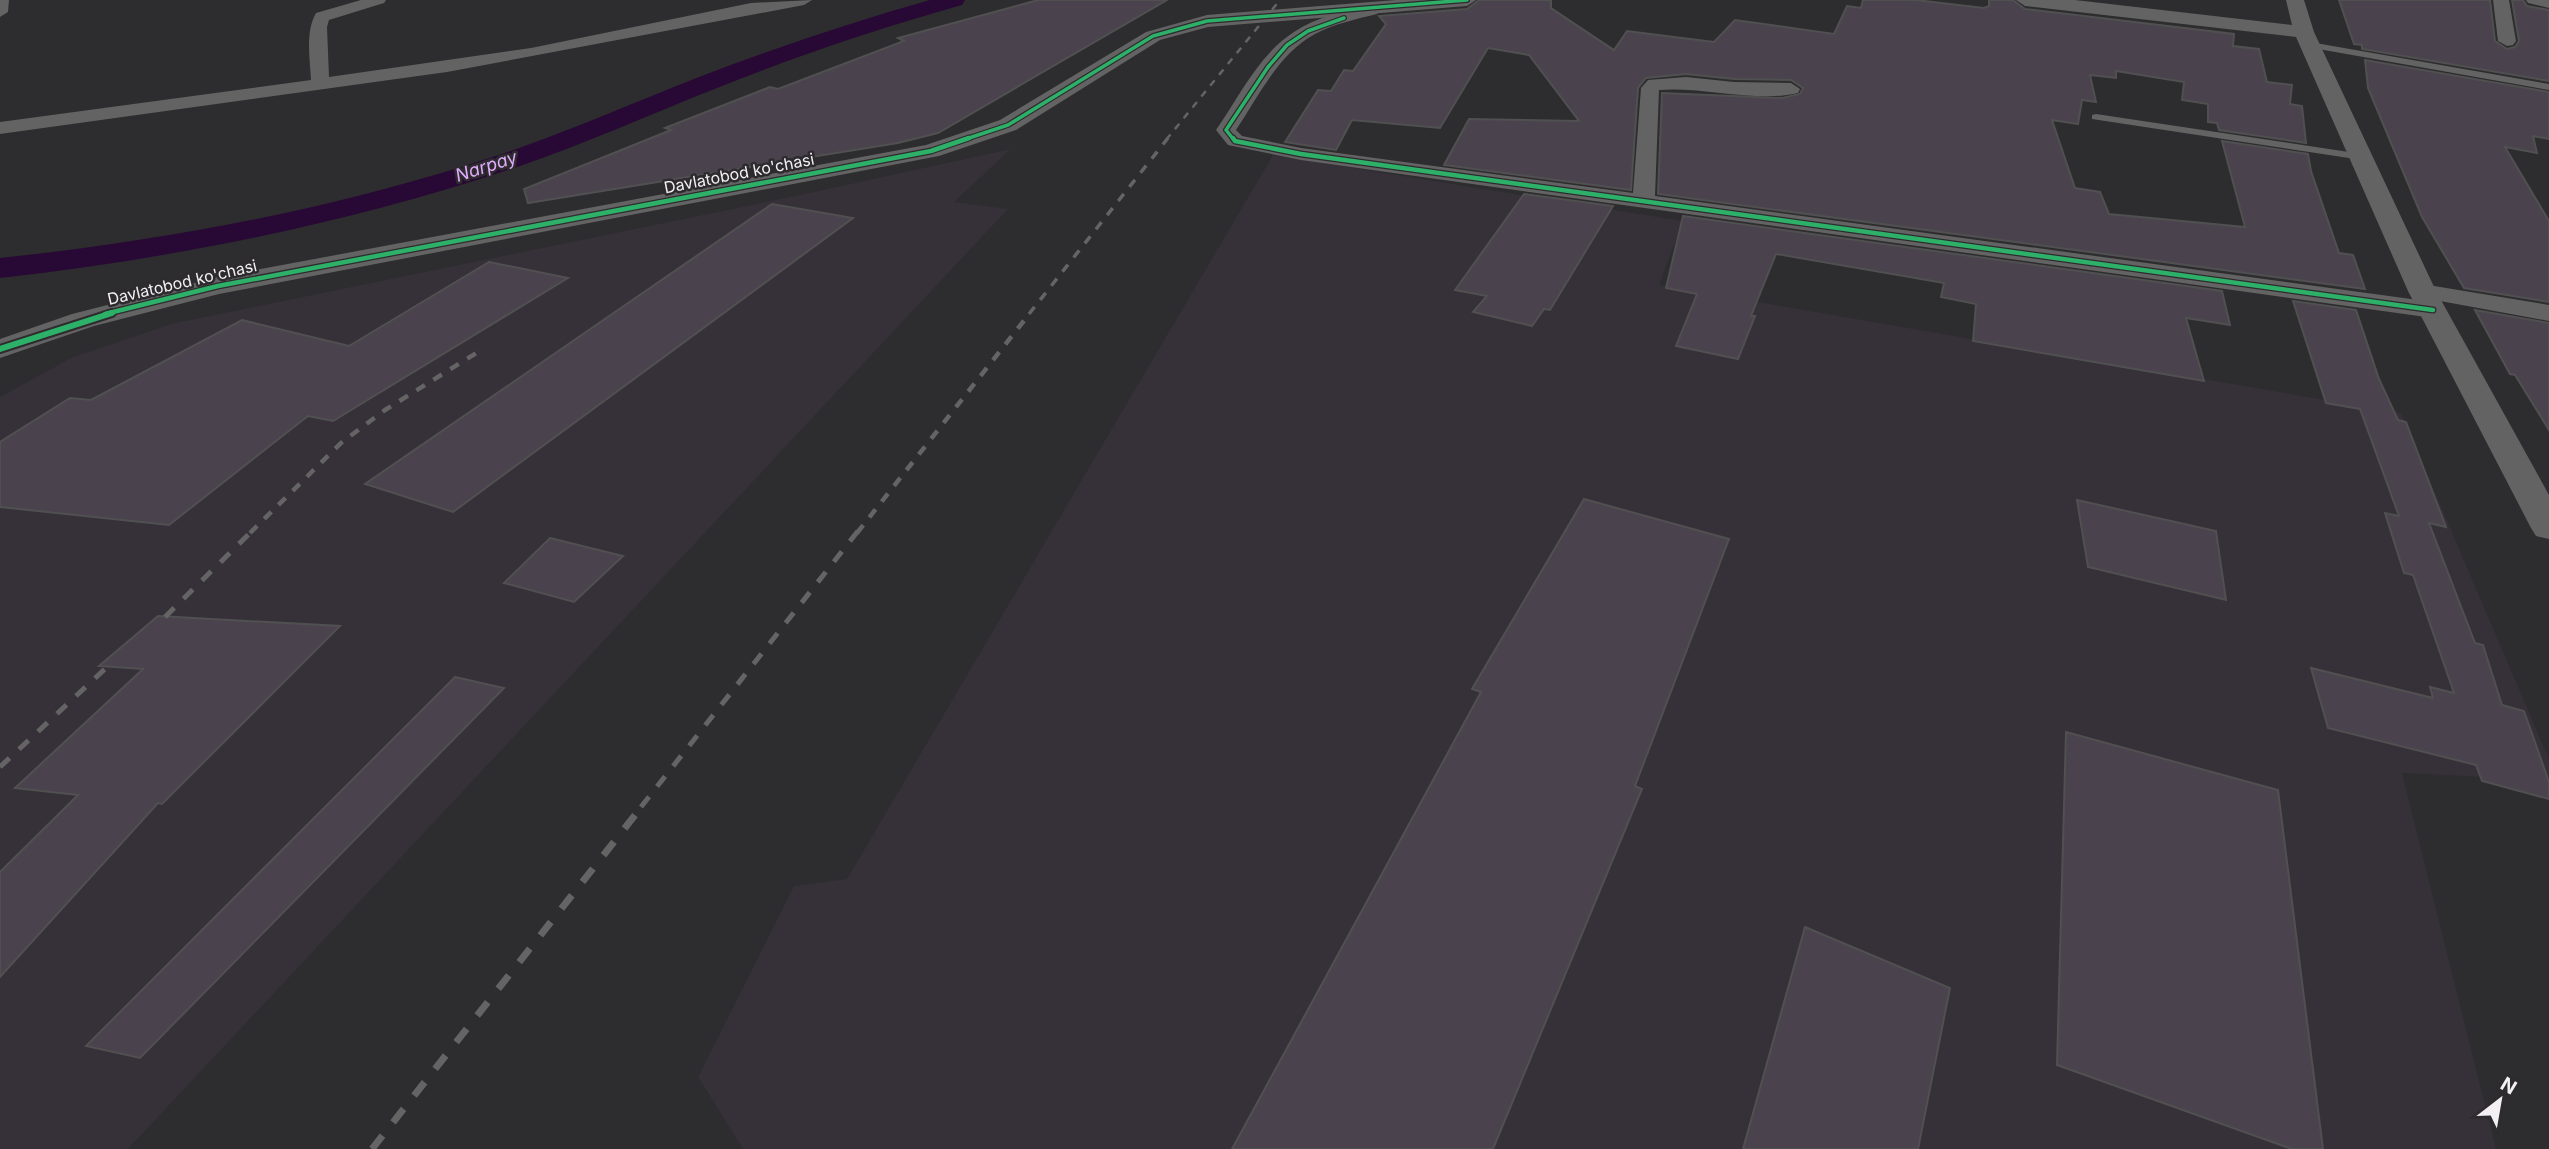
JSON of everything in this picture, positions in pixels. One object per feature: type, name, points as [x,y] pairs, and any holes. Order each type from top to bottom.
[{"type":"street","points":[[0,12],[1,0]]},
{"type":"street","points":[[320,83],[318,27],[322,17],[378,0]]},
{"type":"street","points":[[0,128],[519,55],[751,8],[804,0]]},
{"type":"street","name":"Davlatobod ko'chasi","points":[[0,349],[83,320],[218,286],[931,150],[1008,125],[1153,36],[1207,21],[1371,10],[1466,0]]},
{"type":"street","points":[[2025,0],[2307,39]]},
{"type":"street","points":[[2295,0],[2307,39],[2428,300],[2549,528]]},
{"type":"street","points":[[2501,0],[2507,41]]},
{"type":"street","points":[[2534,0],[2549,3]]},
{"type":"street","points":[[1371,10],[1316,27],[1297,37],[1281,52],[1226,130],[1235,141],[1301,154],[1644,201],[2549,313]]},
{"type":"street","points":[[1644,201],[1650,88],[1655,84],[1686,83],[1734,89],[1790,89]]},
{"type":"lane","points":[[2307,39],[2549,88]]},
{"type":"lane","points":[[2096,117],[2362,157]]},
{"type":"shaded area","points":[[1011,149],[954,202],[1008,209],[128,1149],[0,1149],[0,397],[71,358],[171,324]]},
{"type":"shaded area","points":[[1273,155],[1683,221],[1659,285],[2401,413],[2549,759],[2549,780],[2402,773],[2496,1149],[743,1149],[698,1077],[794,886],[847,879]]},
{"type":"building","points":[[1038,0],[1167,0],[938,133],[898,143],[528,203],[524,189],[671,130],[665,128],[770,87],[778,89],[904,41],[898,38]]},
{"type":"building","points":[[1479,0],[1551,0],[1551,8],[1614,50],[1627,31],[1714,42],[1735,20],[1834,34],[1847,6],[1861,8],[1863,0],[1916,0],[1984,8],[1989,6],[1989,0],[2013,0],[2025,9],[2234,34],[2233,46],[2259,49],[2267,82],[2292,85],[2290,104],[2302,106],[2306,143],[2219,130],[2217,123],[2208,122],[2208,104],[2182,100],[2184,82],[2116,71],[2116,78],[2090,75],[2096,102],[2082,100],[2078,124],[2052,120],[2075,188],[2100,192],[2109,214],[2245,227],[2222,141],[2308,154],[2311,171],[2339,253],[2353,255],[2365,289],[1658,194],[1662,93],[1782,98],[1800,94],[1803,88],[1791,80],[1734,79],[1686,74],[1646,78],[1638,88],[1631,190],[1444,165],[1469,119],[1579,121],[1529,55],[1488,48],[1440,128],[1352,120],[1336,150],[1285,142],[1318,90],[1331,91],[1344,70],[1353,71],[1386,24],[1379,16],[1467,9]]},
{"type":"building","points":[[2339,0],[2490,0],[2495,41],[2507,49],[2515,47],[2519,41],[2512,0],[2523,0],[2527,6],[2549,10],[2549,81],[2362,49],[2362,45],[2354,44]]},
{"type":"building","points":[[2365,60],[2549,92],[2549,139],[2533,136],[2537,153],[2505,147],[2549,221],[2549,302],[2464,288],[2422,217],[2368,88]]},
{"type":"building","points":[[1524,194],[1613,206],[1550,310],[1544,309],[1532,326],[1473,312],[1487,296],[1455,290]]},
{"type":"building","points":[[772,204],[853,218],[453,512],[365,484]]},
{"type":"building","points":[[1683,216],[2222,291],[2230,325],[2186,318],[2204,381],[1973,341],[1976,304],[1941,297],[1944,283],[1776,254],[1751,316],[1755,316],[1738,359],[1676,346],[1697,294],[1666,288]]},
{"type":"building","points":[[489,262],[568,278],[333,421],[308,416],[169,525],[0,507],[0,442],[70,398],[91,400],[242,320],[349,346]]},
{"type":"building","points":[[2293,301],[2356,310],[2379,379],[2398,420],[2406,422],[2446,527],[2429,523],[2475,643],[2483,645],[2502,705],[2524,711],[2549,782],[2549,799],[2482,781],[2476,765],[2328,728],[2311,668],[2433,698],[2430,687],[2454,693],[2413,575],[2404,573],[2385,513],[2399,516],[2360,409],[2326,403]]},
{"type":"building","points":[[2475,310],[2549,323],[2549,430],[2515,375],[2510,374]]},
{"type":"building","points":[[1584,499],[1729,539],[1635,786],[1642,789],[1493,1149],[1232,1149],[1481,692],[1472,689]]},
{"type":"building","points":[[2077,500],[2216,531],[2226,600],[2088,567]]},
{"type":"building","points":[[550,538],[623,556],[574,602],[504,583]]},
{"type":"building","points":[[158,616],[340,626],[162,804],[158,803],[0,977],[0,872],[78,795],[15,788],[143,669],[99,666]]},
{"type":"building","points":[[455,677],[504,688],[140,1058],[86,1046]]},
{"type":"building","points":[[2066,732],[2278,790],[2323,1149],[2292,1149],[2057,1065]]},
{"type":"building","points":[[1805,927],[1950,988],[1918,1149],[1743,1149]]},
{"type":"waterway","name":"Narpay","points":[[0,268],[74,260],[222,236],[368,203],[511,160],[600,128],[784,54],[954,0]]},
{"type":"railway","points":[[1166,140],[1280,0]]},
{"type":"railway","points":[[1029,314],[1168,138]]},
{"type":"railway","points":[[857,533],[1030,313]]},
{"type":"railway","points":[[250,533],[341,443],[385,410],[481,350]]},
{"type":"railway","points":[[165,617],[252,531]]},
{"type":"railway","points":[[641,807],[858,531]]},
{"type":"railway","points":[[0,767],[107,667]]},
{"type":"railway","points":[[372,1149],[643,805]]},
{"type":"cycle path","points":[[0,349],[83,320],[218,286],[931,151],[1008,125],[1153,36],[1207,21],[1467,0]]},
{"type":"cycle path","points":[[1344,18],[1302,34],[1277,55],[1226,130],[1235,141],[1301,154],[2433,310]]}]
